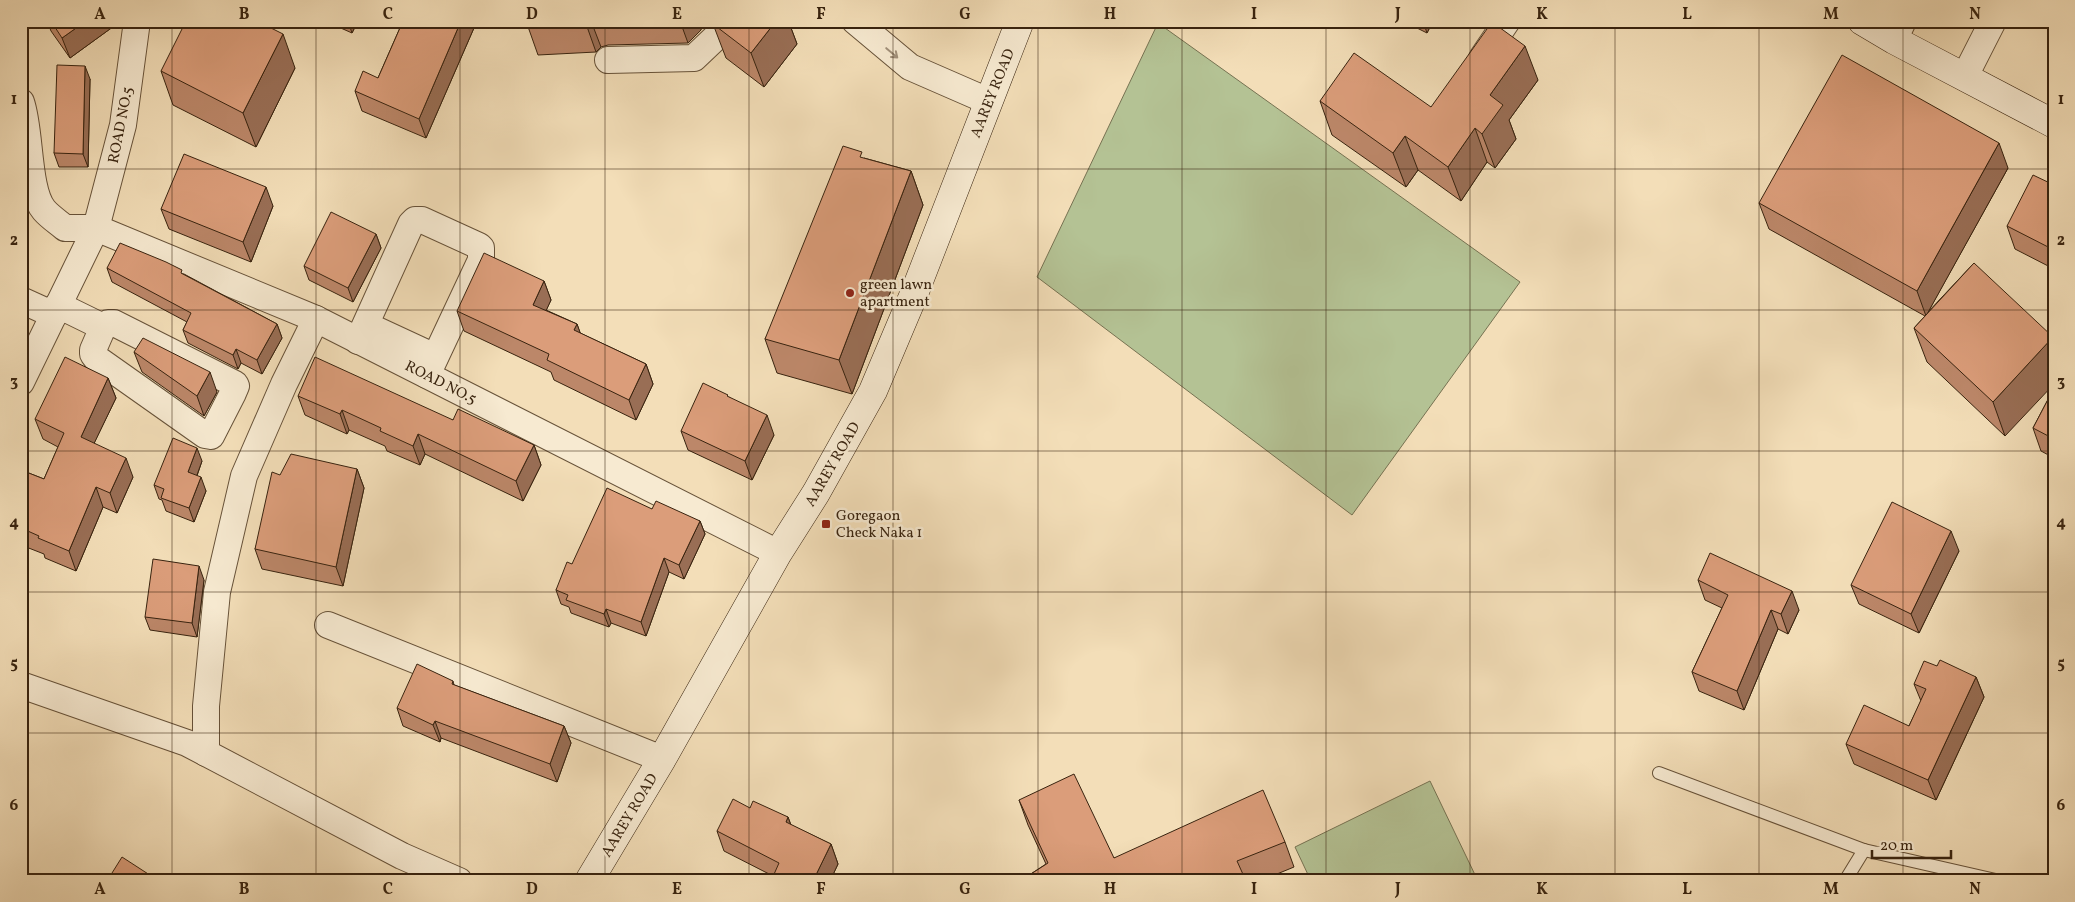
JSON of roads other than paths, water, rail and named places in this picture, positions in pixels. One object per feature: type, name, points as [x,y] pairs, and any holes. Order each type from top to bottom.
[{"type":"street","name":"ROAD NO.5","points":[[21,382],[96,228],[123,125],[137,21]]},
{"type":"street","points":[[608,60],[694,58],[733,21]]},
{"type":"street","points":[[855,21],[910,67],[988,101]]},
{"type":"street","name":"AAREY ROAD","points":[[589,881],[662,759],[778,553],[816,493],[873,391],[914,294],[1020,21]]},
{"type":"street","points":[[1467,81],[1507,21]]},
{"type":"street","points":[[1862,21],[1898,31],[1965,76],[2054,124]]},
{"type":"street","points":[[1965,76],[1993,21]]},
{"type":"street","name":"ROAD NO.5","points":[[21,102],[26,116],[34,184],[43,209],[65,228],[96,228],[316,319],[362,333],[431,366],[778,553]]},
{"type":"street","points":[[362,333],[411,224],[415,220],[422,220],[478,246],[481,248],[481,260],[431,366]]},
{"type":"street","points":[[21,300],[103,327]]},
{"type":"street","points":[[206,753],[206,706],[217,592],[244,476],[271,413],[316,319]]},
{"type":"street","points":[[108,323],[114,323],[232,382],[236,386],[212,434],[209,436],[205,435],[96,358],[93,350],[103,327],[108,323]]},
{"type":"street","points":[[233,393],[271,413]]},
{"type":"street","points":[[328,625],[662,759]]},
{"type":"street","points":[[21,685],[187,743],[402,856],[459,881]]},
{"type":"lane","points":[[1659,773],[1864,850],[2000,881]]},
{"type":"lane","points":[[1845,881],[1864,850]]},
{"type":"place","name":"green lawn apartment","points":[[850,293]]},
{"type":"place","name":"Goregaon Check Naka 1","points":[[826,524]]}]
